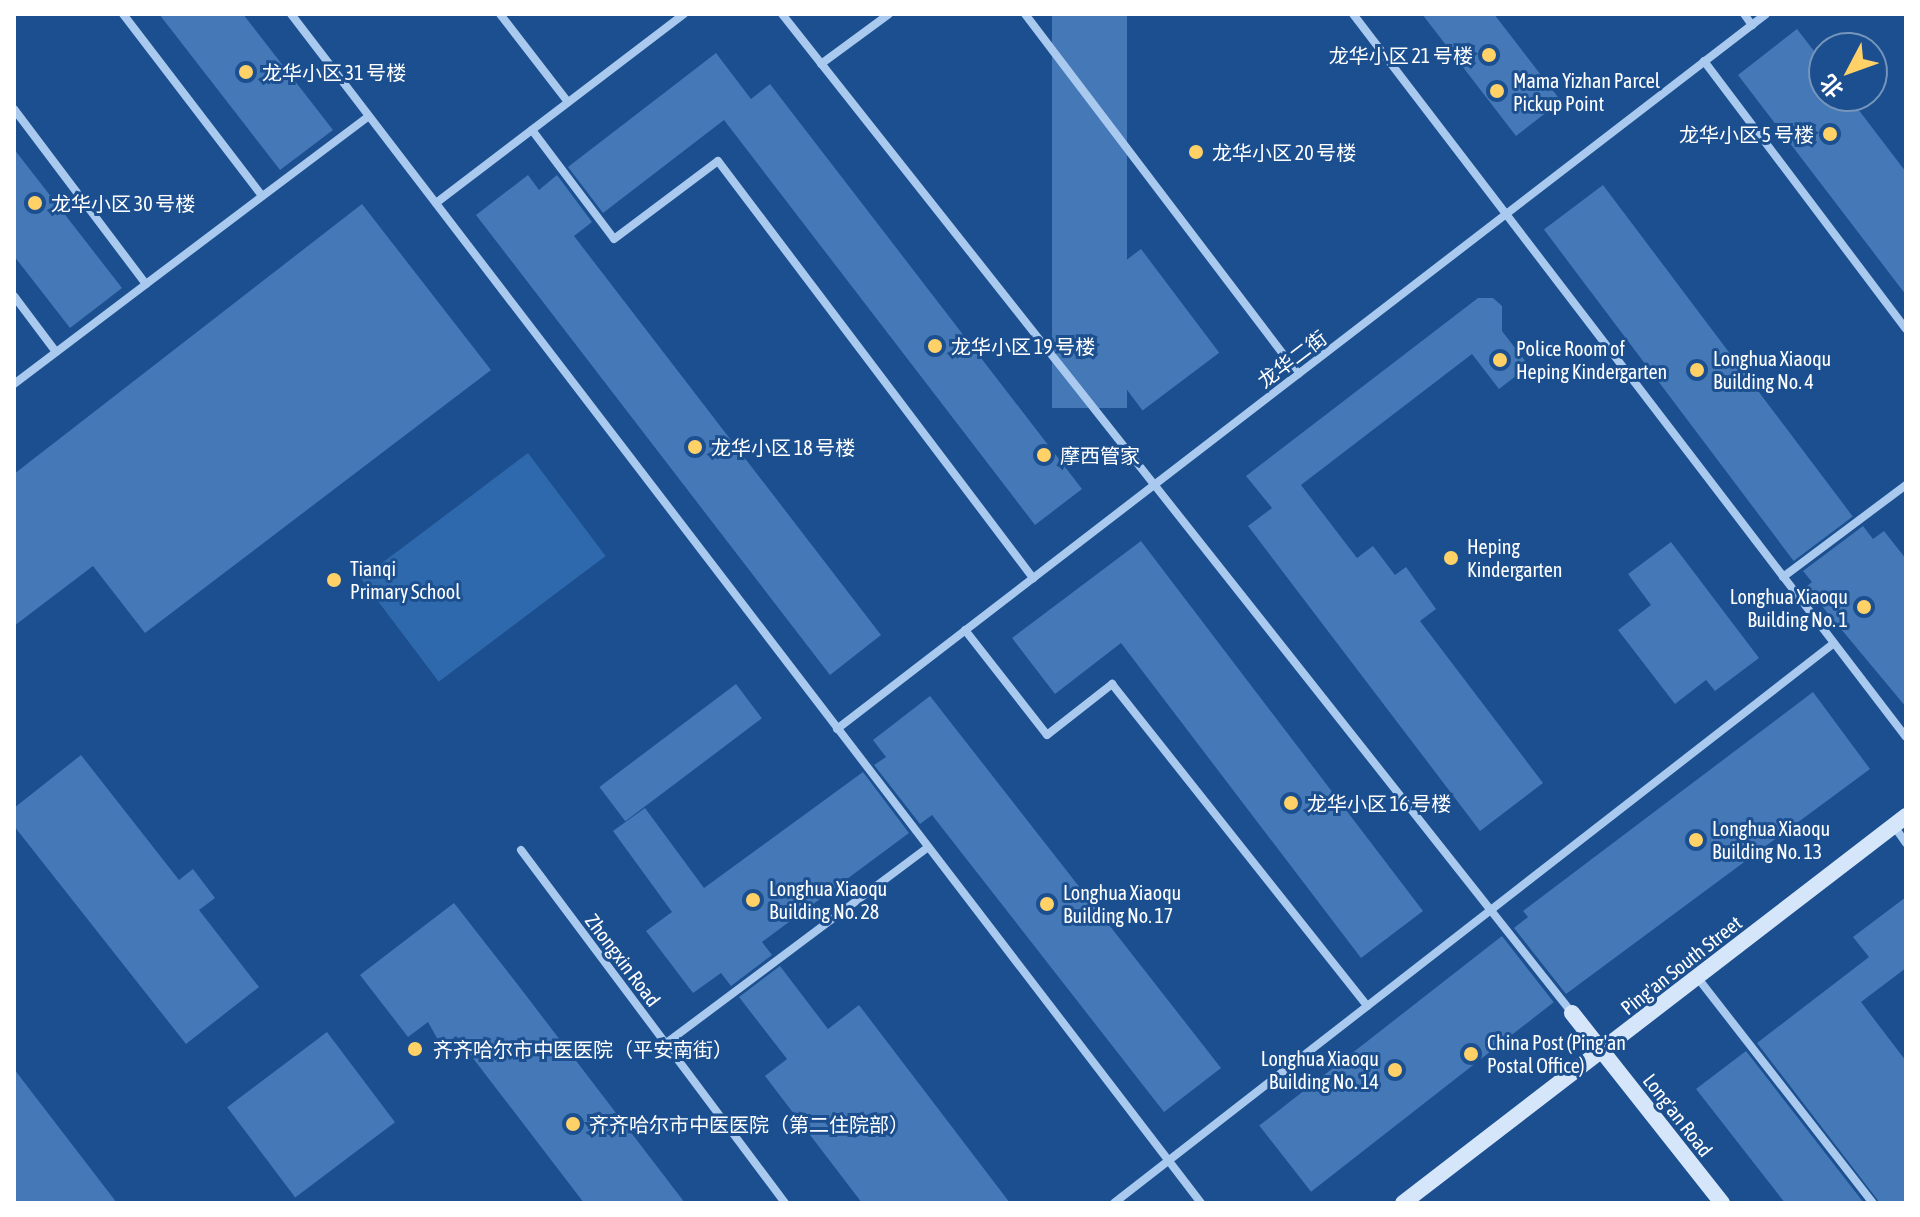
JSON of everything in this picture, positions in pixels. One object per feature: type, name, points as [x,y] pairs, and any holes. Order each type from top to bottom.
[{"type":"street","points":[[123,14],[262,196]]},
{"type":"street","points":[[291,14],[1201,1203]]},
{"type":"street","points":[[500,14],[568,102]]},
{"type":"street","points":[[436,203],[684,14]]},
{"type":"street","points":[[782,14],[1572,1013]]},
{"type":"street","points":[[821,64],[889,14]]},
{"type":"street","points":[[1025,14],[1298,374]]},
{"type":"street","points":[[1353,14],[1906,737]]},
{"type":"street","points":[[1744,14],[1752,25]]},
{"type":"street","name":"龙华二街","points":[[837,729],[1766,14]]},
{"type":"street","points":[[1704,61],[1906,329]]},
{"type":"street","points":[[14,109],[146,284]]},
{"type":"street","points":[[14,384],[369,116]]},
{"type":"street","points":[[532,130],[614,239],[718,161],[1033,578]]},
{"type":"street","points":[[14,296],[56,352]]},
{"type":"street","points":[[1783,577],[1906,485]]},
{"type":"street","points":[[965,630],[1047,735],[1112,684],[1367,1006]]},
{"type":"street","points":[[1114,1203],[1834,643]]},
{"type":"street","points":[[1900,821],[1906,843]]},
{"type":"street","name":"Ping'an South Street","points":[[1403,1203],[1900,821]]},
{"type":"street","points":[[665,1044],[927,848]]},
{"type":"street","name":"Zhongxin Road","points":[[521,850],[785,1203]]},
{"type":"street","points":[[1697,977],[1873,1203]]},
{"type":"street","name":"Long'an Road","points":[[1572,1013],[1722,1203]]},
{"type":"shaded area","points":[[528,453],[606,556],[439,682],[361,579]]},
{"type":"building","name":"龙华小区 31 号楼","points":[[159,14],[243,14],[333,130],[280,170]]},
{"type":"building","points":[[1052,14],[1127,14],[1127,408],[1052,408]]},
{"type":"building","name":"龙华小区 21 号楼","points":[[1422,14],[1494,14],[1561,101],[1516,136]]},
{"type":"building","name":"龙华小区 5 号楼","points":[[1797,29],[1808,43],[1808,112],[1860,112],[1906,172],[1906,295],[1738,75]]},
{"type":"building","name":"龙华小区 19 号楼","points":[[716,53],[751,99],[770,84],[1082,489],[1035,525],[724,120],[603,213],[568,167]]},
{"type":"building","name":"龙华小区 30 号楼","points":[[14,149],[122,288],[70,328],[14,256]]},
{"type":"building","name":"龙华小区 18 号楼","points":[[528,175],[539,190],[557,175],[592,222],[574,236],[881,635],[830,675],[476,215]]},
{"type":"building","name":"Longhua Xiaoqu Building No. 4","points":[[1603,185],[1853,516],[1794,561],[1544,230]]},
{"type":"building","points":[[362,204],[491,370],[145,633],[93,566],[14,626],[14,474]]},
{"type":"building","points":[[1141,249],[1219,353],[1143,411],[1064,307]]},
{"type":"building","name":"Heping Kindergarten","points":[[1478,298],[1493,298],[1502,306],[1502,331],[1529,366],[1499,389],[1472,354],[1301,485],[1357,558],[1373,546],[1395,575],[1406,567],[1436,609],[1420,621],[1543,783],[1480,831],[1248,526],[1272,508],[1246,476]]},
{"type":"building","name":"Longhua Xiaoqu Building No. 1","points":[[1863,526],[1873,539],[1884,531],[1906,559],[1906,707],[1806,587],[1812,582],[1803,571]]},
{"type":"building","name":"龙华小区 16 号楼","points":[[1141,541],[1423,911],[1361,958],[1121,643],[1055,694],[1012,638]]},
{"type":"building","points":[[1671,542],[1759,658],[1715,691],[1706,680],[1675,704],[1618,630],[1651,605],[1628,574]]},
{"type":"building","points":[[736,684],[762,718],[625,821],[599,787]]},
{"type":"building","name":"Longhua Xiaoqu Building No. 13","points":[[1813,692],[1870,769],[1566,994],[1514,928],[1528,917],[1523,911]]},
{"type":"building","name":"Longhua Xiaoqu Building No. 17","points":[[930,696],[1221,1068],[1164,1112],[932,815],[920,824],[874,765],[886,757],[873,740]]},
{"type":"building","points":[[81,755],[179,880],[193,869],[215,898],[199,910],[259,987],[186,1044],[14,826],[14,808]]},
{"type":"building","name":"Longhua Xiaoqu Building No. 28","points":[[863,772],[909,833],[762,942],[772,955],[731,986],[721,973],[693,993],[646,931],[672,912],[613,831],[645,808],[704,888]]},
{"type":"building","points":[[1906,897],[1906,968],[1861,1002],[1906,1061],[1906,1203],[1880,1203],[1757,1043],[1869,957],[1853,937]]},
{"type":"building","name":"齐齐哈尔市中医医院（第二住院部）","points":[[454,903],[685,1203],[584,1203],[456,1036],[442,1047],[428,1022],[408,1037],[360,975]]},
{"type":"building","name":"Longhua Xiaoqu Building No. 14","points":[[1502,936],[1554,1002],[1311,1192],[1259,1126]]},
{"type":"building","points":[[780,966],[828,1029],[859,1005],[1010,1203],[862,1203],[765,1076],[787,1059],[739,997]]},
{"type":"building","points":[[327,1032],[395,1122],[295,1197],[227,1107]]},
{"type":"building","points":[[1746,1051],[1864,1203],[1785,1203],[1696,1089]]},
{"type":"building","points":[[14,1069],[117,1203],[14,1203]]},
{"type":"place","name":"龙华小区 21 号楼","points":[[1489,55]]},
{"type":"place","name":"龙华小区 31 号楼","points":[[246,72]]},
{"type":"place","name":"Mama Yizhan Parcel Pickup Point","points":[[1497,91]]},
{"type":"place","name":"龙华小区 5 号楼","points":[[1830,134]]},
{"type":"place","name":"龙华小区 20 号楼","points":[[1196,152]]},
{"type":"place","name":"龙华小区 30 号楼","points":[[35,203]]},
{"type":"place","name":"龙华小区 19 号楼","points":[[935,346]]},
{"type":"place","name":"Police Room of Heping Kindergarten","points":[[1500,360]]},
{"type":"place","name":"Longhua Xiaoqu Building No. 4","points":[[1697,370]]},
{"type":"place","name":"龙华小区 18 号楼","points":[[695,447]]},
{"type":"place","name":"摩西管家","points":[[1044,455]]},
{"type":"place","name":"Heping Kindergarten","points":[[1451,558]]},
{"type":"place","name":"Tianqi Primary School","points":[[334,580]]},
{"type":"place","name":"Longhua Xiaoqu Building No. 1","points":[[1864,607]]},
{"type":"place","name":"龙华小区 16 号楼","points":[[1291,803]]},
{"type":"place","name":"Longhua Xiaoqu Building No. 13","points":[[1696,840]]},
{"type":"place","name":"Longhua Xiaoqu Building No. 28","points":[[753,900]]},
{"type":"place","name":"Longhua Xiaoqu Building No. 17","points":[[1047,904]]},
{"type":"place","name":"齐齐哈尔市中医医院（平安南街）","points":[[415,1049]]},
{"type":"place","name":"China Post (Ping'an Postal Office)","points":[[1471,1054]]},
{"type":"place","name":"Longhua Xiaoqu Building No. 14","points":[[1395,1070]]},
{"type":"place","name":"齐齐哈尔市中医医院（第二住院部）","points":[[573,1124]]}]
